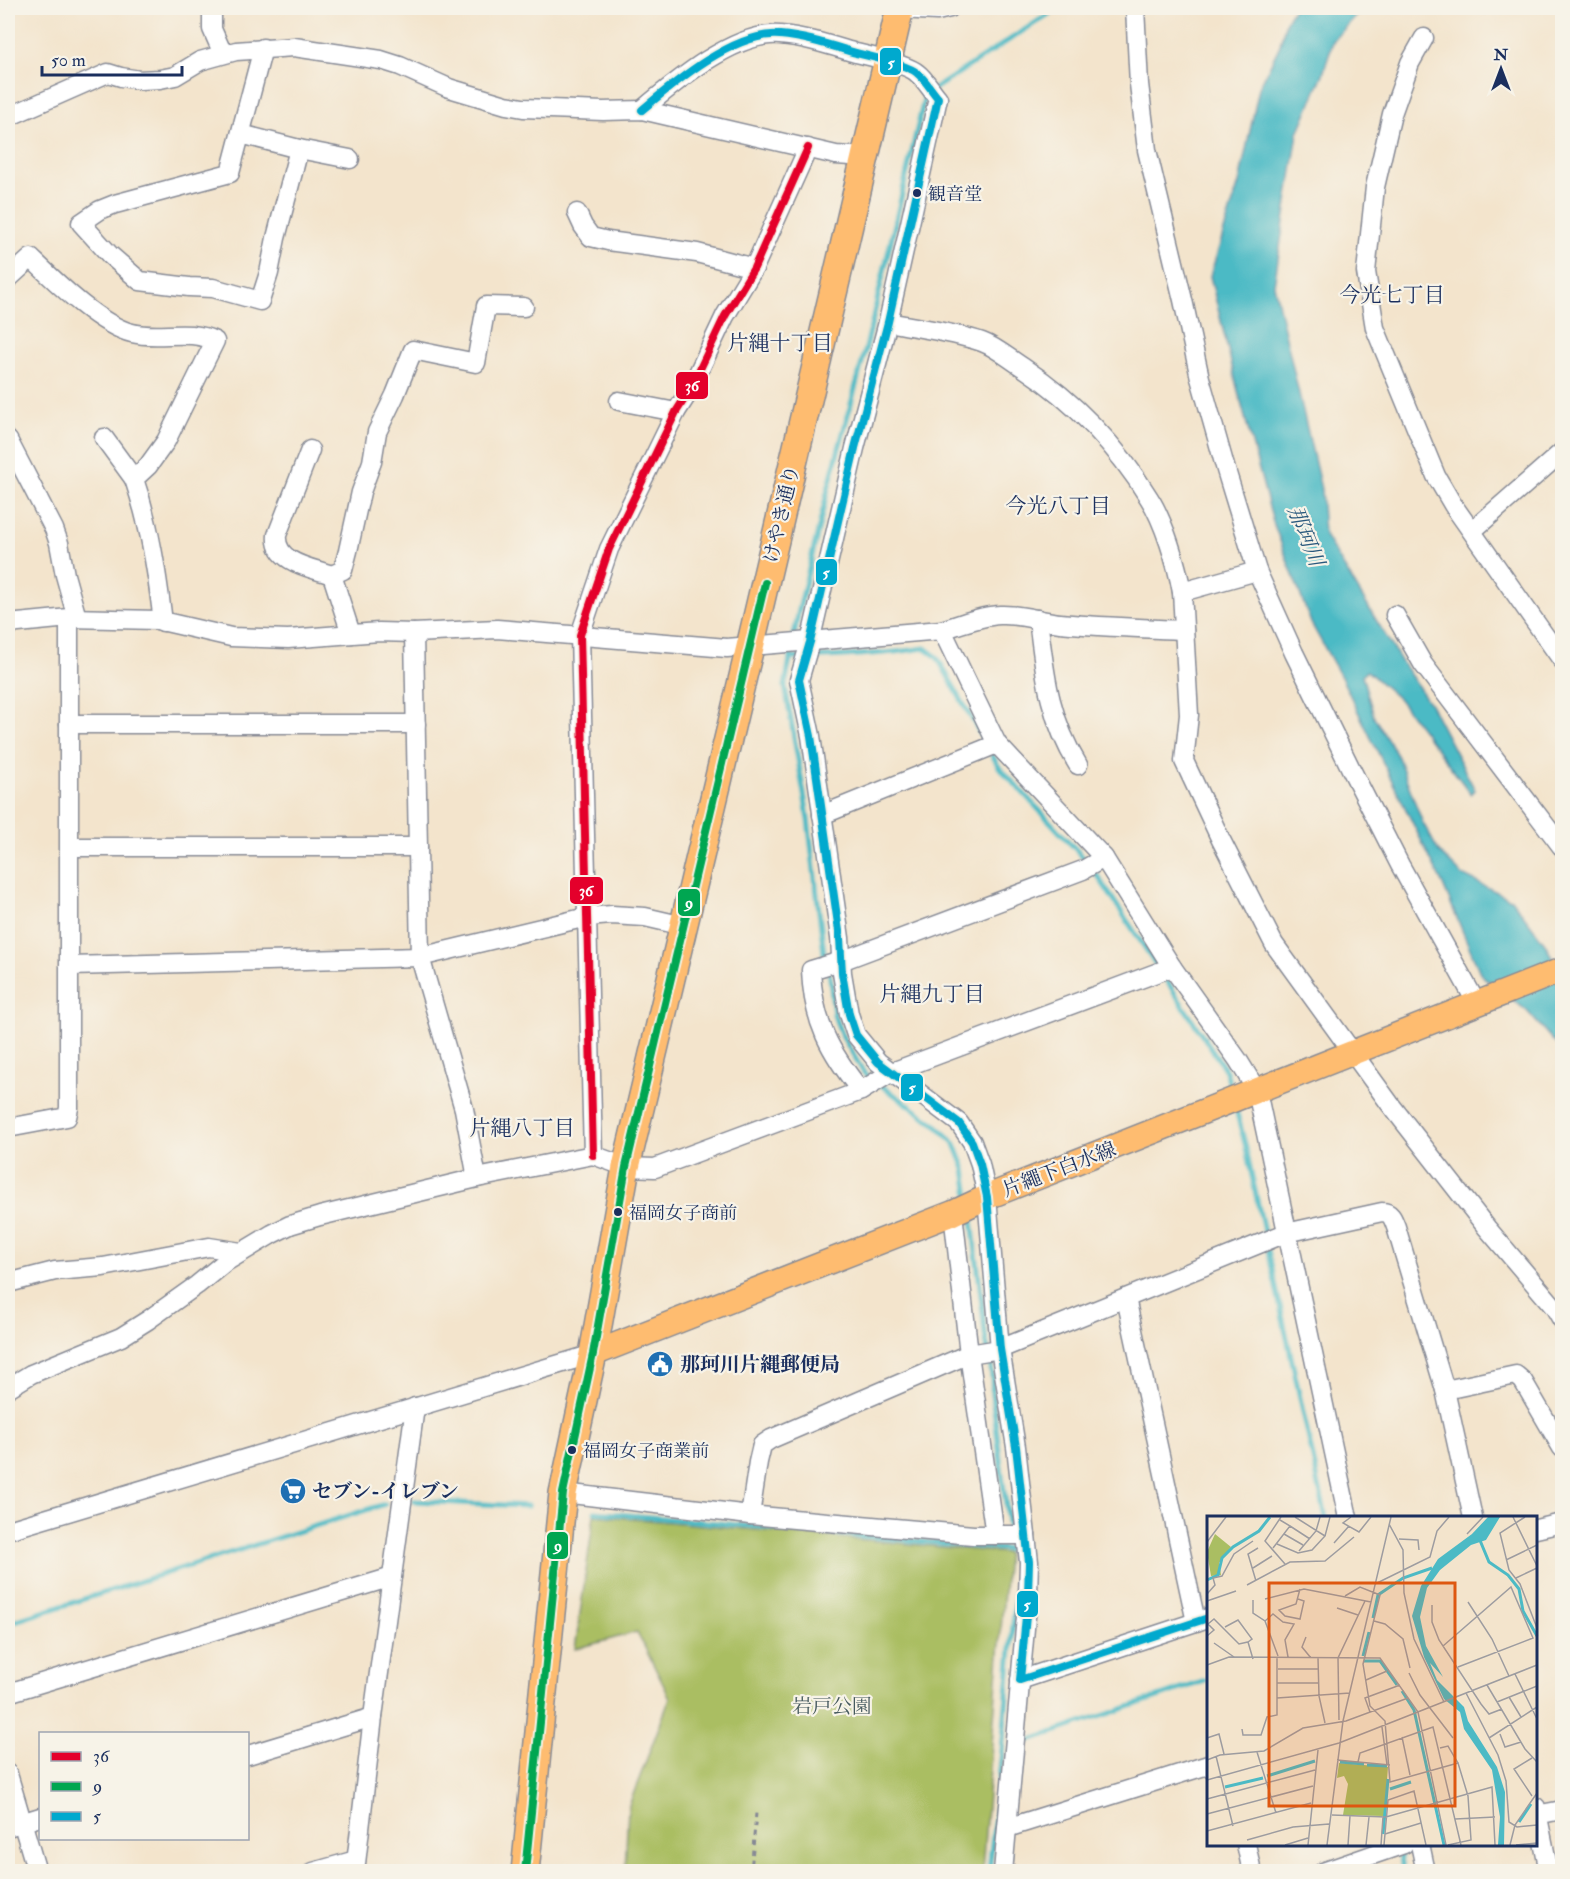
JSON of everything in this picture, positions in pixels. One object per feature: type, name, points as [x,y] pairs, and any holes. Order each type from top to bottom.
[{"type":"highway","name":"けやき通り","points":[[525,1872],[563,1493],[593,1354],[626,1167],[900,8]]},
{"type":"main road","name":"片繩下白水線","points":[[593,1354],[1563,970]]},
{"type":"street","points":[[213,8],[213,29],[223,54]]},
{"type":"street","points":[[900,8],[937,11],[950,8]]},
{"type":"street","points":[[1136,8],[1139,84],[1147,150],[1184,300],[1200,378],[1257,571],[1294,653],[1400,865],[1484,1001]]},
{"type":"street","points":[[642,110],[691,70],[733,46],[755,37],[781,35],[887,61],[917,72],[938,98],[888,322],[799,680],[811,736],[849,1014],[856,1035],[878,1062],[959,1123],[972,1142],[980,1164],[987,1197],[1000,1348],[1016,1447],[1029,1562],[1003,1872]]},
{"type":"street","points":[[1424,38],[1410,63],[1392,114],[1376,180],[1366,272],[1375,328],[1436,476],[1563,660]]},
{"type":"street","points":[[8,117],[108,73],[140,80],[160,79],[175,76],[200,61],[223,54],[262,48],[294,47],[381,60],[449,88],[506,105],[524,108],[603,111],[642,110],[836,155],[865,156]]},
{"type":"street","points":[[262,48],[230,173],[115,204],[100,210],[81,223],[110,255],[140,281],[171,286],[213,288],[260,301],[299,149]]},
{"type":"street","points":[[241,134],[350,159]]},
{"type":"street","points":[[593,1155],[580,635],[609,549],[725,316],[754,268],[808,148]]},
{"type":"street","points":[[577,213],[591,237],[697,253],[754,268]]},
{"type":"street","points":[[8,279],[31,258],[90,310],[118,328],[133,333],[196,335],[215,341],[166,441],[148,466],[134,479]]},
{"type":"street","points":[[310,450],[276,535],[276,543],[288,559],[333,575],[343,570],[361,492],[372,462],[377,432],[413,351],[476,363],[486,306],[525,307]]},
{"type":"street","points":[[888,322],[983,342],[1047,384],[1080,413],[1124,462],[1151,500],[1179,574],[1182,592],[1189,715],[1184,761],[1221,840],[1274,944],[1390,1104],[1430,1152],[1487,1228],[1559,1314]]},
{"type":"street","points":[[619,401],[676,412]]},
{"type":"street","points":[[104,438],[134,479],[149,532],[163,621]]},
{"type":"street","points":[[8,440],[54,529],[59,543],[73,618],[69,724],[69,1108],[67,1117],[8,1128]]},
{"type":"street","points":[[1472,531],[1563,452]]},
{"type":"street","points":[[1182,592],[1257,571]]},
{"type":"street","points":[[333,575],[351,634]]},
{"type":"street","points":[[8,624],[73,618],[163,621],[231,637],[288,639],[351,634],[497,629],[727,648],[942,630],[976,619],[999,615],[1020,615],[1054,622],[1118,628],[1184,630]]},
{"type":"street","points":[[1395,615],[1423,664],[1563,847]]},
{"type":"street","points":[[1038,619],[1049,697],[1055,722],[1078,765]]},
{"type":"street","points":[[942,630],[997,744],[1104,858],[1172,967],[1238,1060],[1257,1091],[1348,1516]]},
{"type":"street","points":[[414,633],[420,957],[466,1119],[477,1178]]},
{"type":"street","points":[[69,724],[416,724]]},
{"type":"street","points":[[822,815],[997,744]]},
{"type":"street","points":[[70,847],[418,847]]},
{"type":"street","points":[[861,1091],[839,1064],[827,1043],[819,1022],[812,990],[811,970],[841,961],[1083,870],[1104,858]]},
{"type":"street","points":[[70,966],[420,957],[587,917],[612,915],[645,917],[684,926]]},
{"type":"street","points":[[8,1388],[31,1374],[120,1337],[148,1320],[224,1263],[290,1225],[341,1210],[477,1178],[593,1155],[626,1167],[655,1168],[861,1091],[892,1072],[1172,967]]},
{"type":"street","points":[[750,1515],[762,1445],[771,1439],[969,1354],[1000,1348],[1286,1233],[1387,1212],[1392,1216],[1396,1227],[1445,1390],[1473,1516]]},
{"type":"street","points":[[953,1213],[969,1354],[994,1535]]},
{"type":"street","points":[[8,1284],[55,1271],[103,1267],[209,1247],[241,1252]]},
{"type":"street","points":[[1020,1680],[1202,1620],[1126,1298]]},
{"type":"street","points":[[8,1530],[593,1354]]},
{"type":"street","points":[[1445,1390],[1516,1376],[1523,1381],[1563,1448]]},
{"type":"street","points":[[313,1872],[356,1866],[373,1717],[415,1407]]},
{"type":"street","points":[[563,1493],[750,1515],[973,1535],[1026,1535]]},
{"type":"street","points":[[1537,1529],[1563,1523]]},
{"type":"street","points":[[8,1693],[392,1577]]},
{"type":"street","points":[[249,1755],[373,1717]]},
{"type":"street","points":[[1007,1828],[1207,1766]]},
{"type":"street","points":[[8,1774],[15,1825],[37,1872]]},
{"type":"street","points":[[1537,1813],[1563,1810]]},
{"type":"street","points":[[15,1825],[39,1817]]},
{"type":"street","points":[[1537,1817],[1550,1872]]},
{"type":"street","points":[[1246,1846],[1252,1872]]},
{"type":"street","points":[[1323,1872],[1401,1846]]},
{"type":"street","points":[[1420,1846],[1426,1872]]},
{"type":"path","points":[[750,1872],[756,1813]]},
{"type":"green space","name":"岩戸公園","points":[[594,1515],[1007,1553],[982,1871],[625,1871],[628,1808],[670,1698],[637,1632],[575,1649]]},
{"type":"water","name":"那珂川","points":[[1294,8],[1363,8],[1333,41],[1323,74],[1298,133],[1274,285],[1321,489],[1324,534],[1401,661],[1430,704],[1475,790],[1471,794],[1399,699],[1367,671],[1362,675],[1374,717],[1398,757],[1422,821],[1439,852],[1462,875],[1511,899],[1544,942],[1562,976],[1562,1051],[1527,1011],[1481,975],[1443,885],[1341,677],[1311,623],[1273,522],[1239,395],[1210,276],[1239,183],[1259,88],[1280,45],[1286,21]]},
{"type":"waterway","points":[[969,1197],[965,1169],[955,1144],[935,1124],[864,1073],[841,1034],[834,1015],[807,811],[785,686],[798,614],[828,489],[866,348],[925,95],[1058,8]]},
{"type":"waterway","points":[[791,658],[858,655],[925,648],[937,657],[999,767],[1081,855],[1099,878],[1226,1071],[1232,1094]]},
{"type":"waterway","points":[[1235,1106],[1326,1516]]},
{"type":"waterway","points":[[971,1212],[1009,1530]]},
{"type":"waterway","points":[[414,1501],[528,1506]]},
{"type":"waterway","points":[[8,1623],[385,1504]]},
{"type":"waterway","points":[[595,1512],[806,1531]]},
{"type":"waterway","points":[[829,1533],[1015,1550]]},
{"type":"waterway","points":[[989,1872],[1017,1579],[1016,1553],[1011,1539]]},
{"type":"waterway","points":[[1022,1743],[1205,1681]]},
{"type":"waterway","points":[[1399,1850],[1404,1872]]},
{"type":"transit line","name":"5","points":[[642,110],[706,60],[744,41],[763,36],[780,35],[819,42],[906,67],[920,75],[938,98],[888,322],[799,680],[811,736],[849,1014],[856,1035],[878,1062],[959,1123],[972,1142],[980,1164],[987,1197],[1000,1349],[1016,1447],[1029,1562],[1020,1680],[1207,1618]]},
{"type":"transit line","name":"36","points":[[593,1155],[580,635],[609,549],[725,316],[754,268],[808,148]]},
{"type":"transit line","name":"9","points":[[525,1872],[563,1493],[593,1354],[626,1167],[765,583]]},
{"type":"place","name":"観音堂","points":[[917,193]]},
{"type":"place","name":"福岡女子商前","points":[[618,1212]]},
{"type":"place","name":"那珂川片縄郵便局","points":[[660,1364]]},
{"type":"place","name":"福岡女子商業前","points":[[572,1450]]},
{"type":"place","name":"セブン-イレブン","points":[[293,1491]]},
{"type":"district","name":"今光七丁目","points":[[1392,295]]},
{"type":"district","name":"片縄十丁目","points":[[780,343]]},
{"type":"district","name":"今光八丁目","points":[[1058,506]]},
{"type":"district","name":"片縄九丁目","points":[[932,994]]},
{"type":"district","name":"片縄八丁目","points":[[522,1128]]}]
